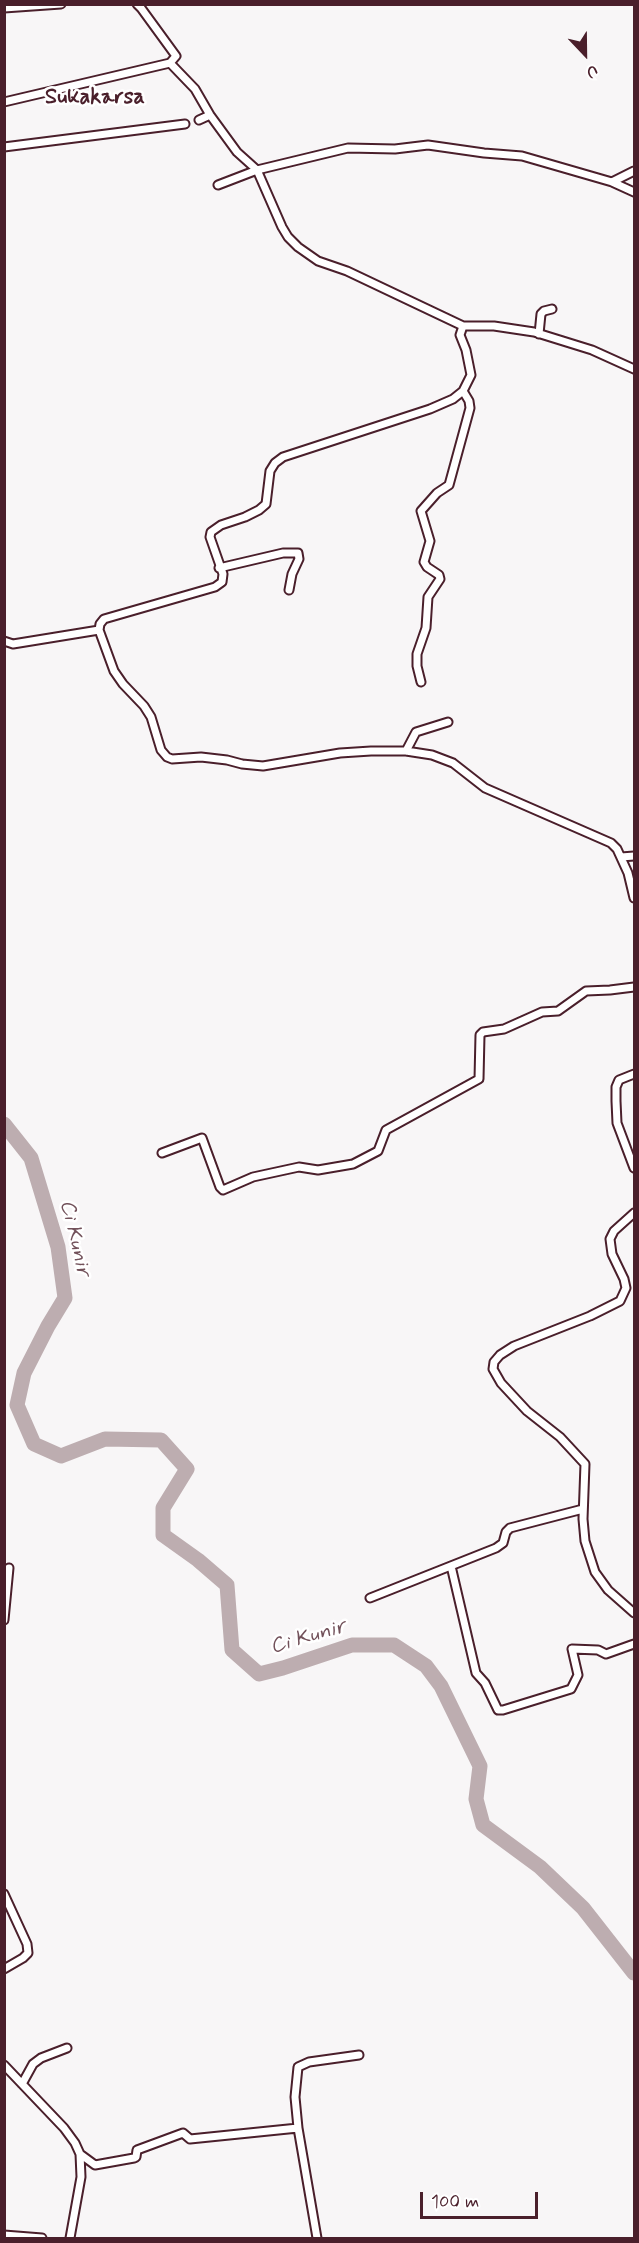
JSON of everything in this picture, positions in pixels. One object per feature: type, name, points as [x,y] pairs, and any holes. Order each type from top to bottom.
[{"type":"street","points":[[4,8],[61,4]]},
{"type":"street","points":[[4,102],[170,63],[176,56],[137,4]]},
{"type":"street","points":[[170,63],[195,89],[210,115],[237,152],[257,170],[288,237],[307,254],[463,326],[494,326],[539,334],[591,350],[634,369]]},
{"type":"street","points":[[199,120],[210,115]]},
{"type":"street","points":[[4,147],[185,124]]},
{"type":"street","points":[[218,185],[257,170],[348,148],[395,149],[428,145],[522,156],[612,182],[634,192]]},
{"type":"street","points":[[612,182],[634,171]]},
{"type":"street","points":[[539,334],[541,315],[544,311],[552,309]]},
{"type":"street","points":[[463,326],[460,335],[466,350],[471,375],[463,391],[453,399],[430,410],[284,457],[275,463],[270,471],[266,504],[245,518],[221,525],[212,532],[210,537],[224,577],[222,582],[215,587],[104,619],[99,630],[114,671],[144,706],[151,717],[163,754],[172,759],[201,757],[263,766],[340,753],[406,750],[432,756],[453,763],[485,788],[611,843],[621,857],[634,898]]},
{"type":"street","points":[[421,682],[417,654],[426,628],[428,597],[440,579],[439,575],[427,567],[424,562],[430,541],[421,511],[437,493],[449,485],[470,408],[463,391]]},
{"type":"street","points":[[219,568],[287,553],[298,553],[299,559],[292,574],[289,590]]},
{"type":"street","points":[[4,641],[14,644],[99,630]]},
{"type":"street","points":[[406,750],[415,733],[448,722]]},
{"type":"street","points":[[621,857],[634,856]]},
{"type":"street","points":[[162,1153],[202,1138],[220,1188],[223,1190],[253,1177],[299,1167],[316,1170],[350,1165],[378,1151],[386,1130],[479,1079],[480,1035],[483,1032],[504,1029],[542,1012],[558,1011],[589,990],[634,987]]},
{"type":"street","points":[[634,1074],[622,1077],[616,1087],[617,1123],[634,1168]]},
{"type":"street","points":[[634,1213],[614,1231],[610,1239],[612,1254],[626,1288],[620,1301],[590,1316],[514,1346],[494,1362],[496,1376],[520,1404],[560,1437],[585,1464],[583,1509],[585,1541],[595,1572],[608,1590],[634,1613]]},
{"type":"street","points":[[370,1598],[496,1548],[502,1543],[510,1528],[583,1509]]},
{"type":"street","points":[[451,1566],[474,1667],[498,1710],[571,1689],[578,1678],[572,1649],[598,1650],[606,1654],[634,1644]]},
{"type":"street","points":[[4,1620],[9,1568]]},
{"type":"street","points":[[4,1894],[27,1944],[28,1953],[4,1969]]},
{"type":"street","points":[[22,2084],[33,2064],[41,2058],[67,2048]]},
{"type":"street","points":[[317,2238],[298,2128],[295,2097],[298,2066],[309,2062],[358,2055]]},
{"type":"street","points":[[4,2065],[70,2135],[80,2154],[81,2177],[70,2238]]},
{"type":"street","points":[[80,2154],[95,2165],[134,2158],[137,2150],[183,2133],[192,2139],[298,2128]]},
{"type":"street","points":[[4,2235],[42,2238]]},
{"type":"waterway","name":"Ci Kunir","points":[[4,1124],[31,1158],[58,1247],[65,1298],[24,1373],[17,1405],[34,1444],[61,1456],[105,1439],[161,1440],[187,1469],[163,1508],[163,1535],[198,1560],[227,1585],[232,1650],[259,1674],[352,1645],[394,1645],[426,1666],[441,1686],[480,1766],[476,1799],[483,1825],[540,1867],[583,1908],[634,1973]]},
{"type":"district","name":"Sukakarsa","points":[[95,98]]}]
